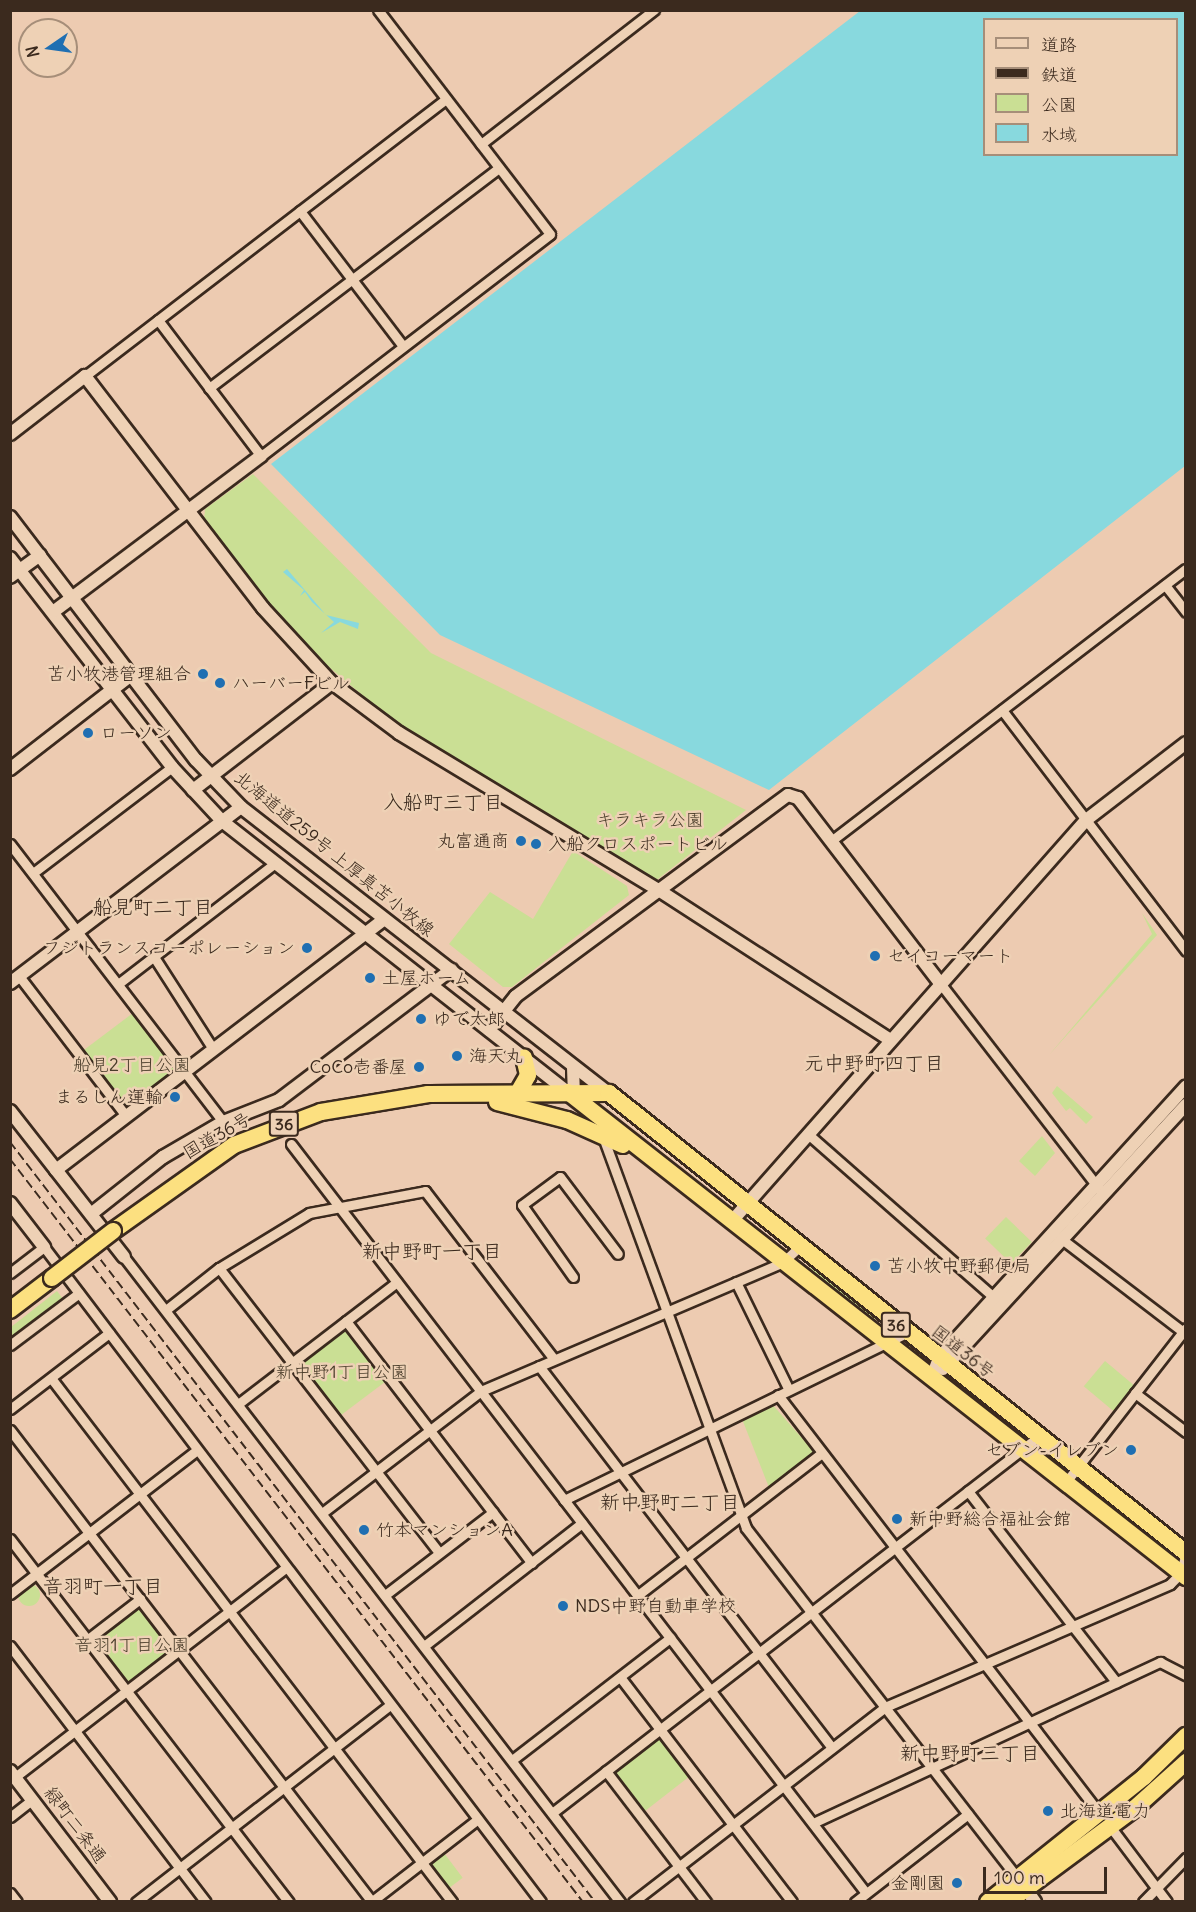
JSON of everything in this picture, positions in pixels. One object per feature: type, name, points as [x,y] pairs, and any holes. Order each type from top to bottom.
[{"type":"highway","points":[[516,1096],[528,1075],[524,1057]]},
{"type":"highway","points":[[537,1113],[561,1108],[572,1093]]},
{"type":"highway","name":"国道36号","points":[[572,1093],[660,1165],[1024,1448],[1183,1575]]},
{"type":"highway","name":"国道36号","points":[[10,1310],[200,1166],[268,1129],[380,1099],[609,1093],[906,1333],[1185,1552]]},
{"type":"highway","name":"国道36号","points":[[483,1098],[602,1134],[660,1165]]},
{"type":"highway","points":[[988,1902],[1026,1889],[1098,1811],[1185,1736]]},
{"type":"highway","points":[[1008,1902],[1110,1827],[1185,1762]]},
{"type":"street","points":[[52,612],[261,456],[550,234],[378,10]]},
{"type":"street","points":[[481,144],[654,10]]},
{"type":"street","points":[[10,434],[446,99]]},
{"type":"street","points":[[209,388],[499,168]]},
{"type":"street","points":[[300,211],[403,346]]},
{"type":"street","points":[[158,321],[261,456]]},
{"type":"street","points":[[85,376],[284,633],[332,683],[477,782],[657,889],[890,1040]]},
{"type":"street","name":"北海道道259号 上厚真苫小牧線","points":[[10,517],[130,675],[211,776],[241,807],[609,1093]]},
{"type":"street","points":[[15,574],[40,555]]},
{"type":"street","points":[[10,558],[15,574],[52,612],[172,767],[222,821],[572,1093]]},
{"type":"street","points":[[831,841],[1185,569]]},
{"type":"street","points":[[1165,585],[1185,612]]},
{"type":"street","points":[[10,769],[130,675]]},
{"type":"street","points":[[193,790],[332,683]]},
{"type":"street","points":[[1002,710],[1185,951]]},
{"type":"street","points":[[732,1221],[1086,820],[1185,743]]},
{"type":"street","points":[[33,873],[172,767]]},
{"type":"street","points":[[489,1030],[516,996],[657,889],[788,795],[798,798],[1101,1192]]},
{"type":"street","points":[[126,1116],[15,980],[241,807]]},
{"type":"street","points":[[10,844],[223,1122]]},
{"type":"street","points":[[118,984],[275,863]]},
{"type":"street","points":[[56,1170],[384,919]]},
{"type":"street","points":[[154,957],[213,1049]]},
{"type":"street","points":[[91,1214],[164,1157],[223,1122],[279,1100],[451,970]]},
{"type":"street","points":[[572,1093],[573,1066]]},
{"type":"street","points":[[1101,1192],[1184,1092]]},
{"type":"street","points":[[944,1362],[1101,1192],[1185,1106]]},
{"type":"street","points":[[10,1111],[167,1309],[620,1902]]},
{"type":"street","points":[[602,1134],[669,1311],[741,1516],[812,1612],[1026,1889]]},
{"type":"street","points":[[808,1134],[995,1298]]},
{"type":"street","points":[[291,1144],[866,1893]]},
{"type":"street","points":[[573,1277],[522,1205],[560,1177],[618,1254]]},
{"type":"street","points":[[167,1309],[219,1268],[280,1227],[337,1203],[425,1191],[554,1359]]},
{"type":"street","points":[[12,1207],[541,1902]]},
{"type":"street","points":[[932,1377],[995,1298],[1059,1237]]},
{"type":"street","points":[[1059,1237],[1184,1331],[1066,1482]]},
{"type":"street","points":[[10,1273],[44,1247]]},
{"type":"street","points":[[322,1513],[480,1391],[783,1262],[799,1247]]},
{"type":"street","points":[[219,1268],[439,1554]]},
{"type":"street","points":[[238,1404],[397,1282]]},
{"type":"street","points":[[736,1282],[789,1390]]},
{"type":"street","points":[[10,1345],[79,1293]]},
{"type":"street","points":[[346,1321],[532,1563]]},
{"type":"street","points":[[10,1409],[109,1333]]},
{"type":"street","points":[[564,1500],[906,1333]]},
{"type":"street","points":[[539,1366],[832,1748]]},
{"type":"street","points":[[51,1378],[452,1902]]},
{"type":"street","points":[[1135,1393],[1185,1432]]},
{"type":"street","points":[[778,1395],[1167,1902]]},
{"type":"street","points":[[10,1430],[372,1901],[478,1819]]},
{"type":"street","points":[[552,1813],[1038,1437]]},
{"type":"street","points":[[10,1594],[196,1451]]},
{"type":"street","points":[[638,1595],[822,1453]]},
{"type":"street","points":[[968,1491],[1116,1682]]},
{"type":"street","points":[[385,1595],[493,1512]]},
{"type":"street","points":[[424,1646],[582,1523]]},
{"type":"street","points":[[10,1539],[289,1902]]},
{"type":"street","points":[[633,1902],[885,1707],[1170,1584],[1183,1575],[1185,1552]]},
{"type":"street","points":[[13,1774],[75,1730],[285,1568]]},
{"type":"street","points":[[88,1639],[140,1599]]},
{"type":"street","points":[[512,1760],[670,1638]]},
{"type":"street","points":[[10,1647],[206,1902]]},
{"type":"street","points":[[813,1823],[1160,1662],[1185,1675]]},
{"type":"street","points":[[620,1677],[792,1902]]},
{"type":"street","points":[[136,1902],[390,1705]]},
{"type":"street","points":[[606,1771],[706,1902]]},
{"type":"street","name":"緑町二条通","points":[[13,1774],[110,1902]]},
{"type":"street","points":[[10,1817],[32,1800]]},
{"type":"street","points":[[855,1902],[968,1814]]},
{"type":"street","points":[[1143,1902],[1158,1890],[1185,1857]]},
{"type":"street","points":[[10,1893],[17,1902]]},
{"type":"green space","name":"キラキラ公園","points":[[253,474],[431,653],[746,810],[658,879],[648,879],[401,728],[303,645],[204,522],[205,509]]},
{"type":"green space","points":[[573,851],[627,886],[629,895],[512,987],[503,987],[449,944],[490,892],[533,919]]},
{"type":"green space","points":[[1142,913],[1157,935],[1049,1055],[1152,934]]},
{"type":"green space","name":"船見2丁目公園","points":[[133,1013],[176,1070],[125,1108],[82,1052]]},
{"type":"green space","points":[[1057,1086],[1093,1117],[1086,1124],[1070,1108],[1066,1111],[1052,1093]]},
{"type":"green space","points":[[1042,1136],[1055,1153],[1035,1176],[1019,1161]]},
{"type":"green space","points":[[1006,1217],[1032,1242],[1011,1264],[985,1239]]},
{"type":"green space","points":[[807,1264],[875,1318],[875,1322],[823,1283]]},
{"type":"green space","points":[[57,1291],[63,1299],[11,1339],[11,1327]]},
{"type":"green space","name":"新中野1丁目公園","points":[[345,1327],[386,1381],[339,1417],[298,1363]]},
{"type":"green space","points":[[1105,1361],[1135,1386],[1114,1411],[1084,1386]]},
{"type":"green space","points":[[772,1404],[815,1453],[770,1490],[742,1419]]},
{"type":"green space","points":[[25,1584],[33,1584],[40,1591],[40,1599],[33,1606],[25,1606],[18,1599],[18,1591]]},
{"type":"green space","name":"音羽1丁目公園","points":[[137,1607],[171,1650],[128,1684],[94,1641]]},
{"type":"green space","points":[[659,1738],[689,1777],[645,1811],[615,1772]]},
{"type":"green space","points":[[444,1853],[463,1878],[447,1889],[429,1864]]},
{"type":"water","points":[[860,11],[1185,11],[1185,466],[769,790],[440,635],[271,464]]},
{"type":"water","points":[[287,569],[325,614],[305,592],[300,596],[304,590],[283,572]]},
{"type":"water","points":[[326,615],[359,623],[358,629],[340,622],[321,633],[334,622]]},
{"type":"railway","points":[[10,1142],[595,1902]]},
{"type":"railway","points":[[10,1159],[583,1902]]},
{"type":"place","name":"苫小牧港管理組合","points":[[203,674]]},
{"type":"place","name":"ハーバーFビル","points":[[220,683]]},
{"type":"place","name":"ローソン","points":[[88,733]]},
{"type":"place","name":"丸富通商","points":[[521,841]]},
{"type":"place","name":"入船クロスポートビル","points":[[536,844]]},
{"type":"place","name":"フジトランスコーポレーション","points":[[307,948]]},
{"type":"place","name":"セイコーマート","points":[[875,956]]},
{"type":"place","name":"土屋ホーム","points":[[370,978]]},
{"type":"place","name":"ゆで太郎","points":[[421,1019]]},
{"type":"place","name":"海天丸","points":[[457,1056]]},
{"type":"place","name":"CoCo壱番屋","points":[[419,1067]]},
{"type":"place","name":"まるしん運輸","points":[[175,1097]]},
{"type":"place","name":"苫小牧中野郵便局","points":[[875,1266]]},
{"type":"place","name":"セブン-イレブン","points":[[1131,1450]]},
{"type":"place","name":"新中野総合福祉会館","points":[[897,1519]]},
{"type":"place","name":"竹本マンションA","points":[[364,1530]]},
{"type":"place","name":"NDS中野自動車学校","points":[[563,1606]]},
{"type":"place","name":"北海道電力","points":[[1048,1811]]},
{"type":"place","name":"金剛園","points":[[957,1883]]},
{"type":"district","name":"入船町三丁目","points":[[443,801]]},
{"type":"district","name":"船見町二丁目","points":[[153,906]]},
{"type":"district","name":"元中野町四丁目","points":[[874,1062]]},
{"type":"district","name":"新中野町一丁目","points":[[432,1250]]},
{"type":"district","name":"新中野町二丁目","points":[[670,1501]]},
{"type":"district","name":"音羽町一丁目","points":[[103,1585]]},
{"type":"district","name":"新中野町三丁目","points":[[970,1752]]}]
